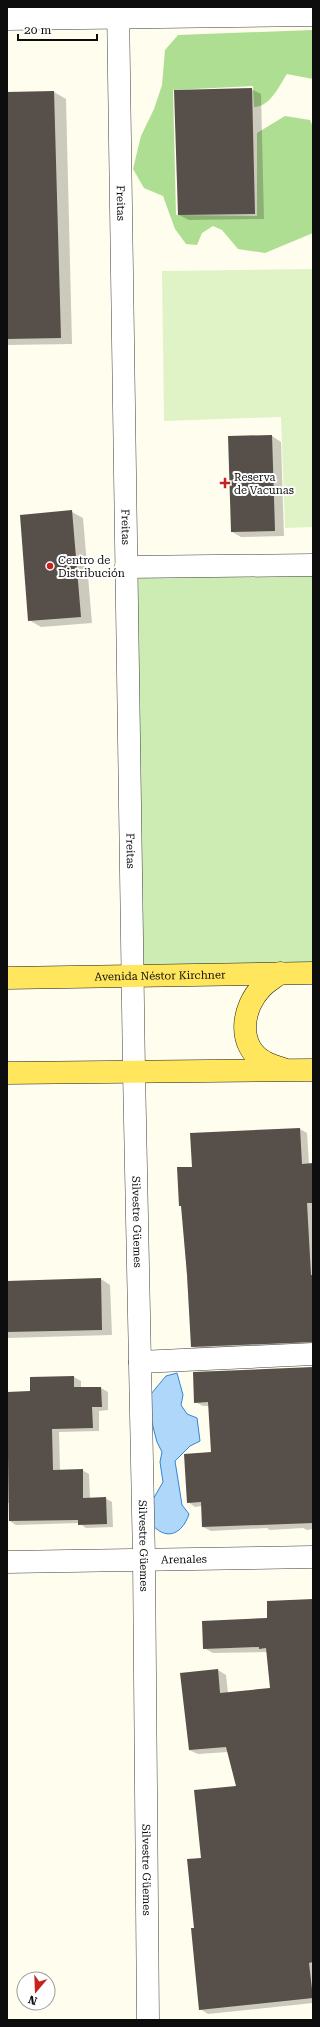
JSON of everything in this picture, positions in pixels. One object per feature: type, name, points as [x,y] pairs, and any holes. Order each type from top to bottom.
[{"type":"main road","points":[[280,973],[262,987],[250,1004],[245,1019],[245,1036],[255,1053],[265,1062],[286,1070]]},
{"type":"main road","name":"Avenida Néstor Kirchner","points":[[7,978],[313,973]]},
{"type":"main road","points":[[7,1073],[313,1070]]},
{"type":"street","points":[[7,20],[118,12],[313,15]]},
{"type":"street","name":"Freitas","points":[[118,12],[134,1071]]},
{"type":"street","points":[[126,567],[313,565]]},
{"type":"street","name":"Silvestre Güemes","points":[[134,1071],[144,1559],[148,2020]]},
{"type":"street","points":[[140,1362],[313,1354]]},
{"type":"street","name":"Arenales","points":[[7,1562],[313,1557]]},
{"type":"green space","points":[[313,30],[313,79],[287,74],[274,95],[265,104],[254,107],[253,86],[173,90],[176,215],[257,216],[257,133],[285,116],[310,120],[313,127],[313,233],[265,253],[238,249],[222,230],[213,226],[202,233],[197,245],[186,244],[175,229],[163,196],[144,188],[133,169],[141,136],[154,109],[162,85],[165,50],[178,35]]},
{"type":"green space","points":[[313,269],[313,527],[285,528],[281,417],[164,421],[162,271]]},
{"type":"green space","points":[[313,573],[313,966],[141,969],[135,575]]},
{"type":"water","points":[[177,1373],[183,1395],[181,1405],[187,1414],[197,1418],[200,1441],[190,1446],[175,1461],[182,1505],[189,1514],[186,1521],[178,1531],[167,1534],[161,1532],[150,1522],[152,1501],[163,1482],[160,1462],[162,1452],[157,1442],[146,1400],[166,1376]]},
{"type":"building","points":[[252,88],[255,214],[178,215],[174,90]]},
{"type":"building","points":[[54,91],[61,338],[7,339],[7,92]]},
{"type":"building","points":[[272,435],[275,531],[231,532],[228,436]]},
{"type":"building","name":"Centro de Distribución","points":[[72,510],[81,617],[28,621],[20,515]]},
{"type":"building","points":[[300,1128],[302,1164],[313,1163],[313,1203],[307,1203],[311,1275],[313,1275],[313,1342],[191,1347],[187,1274],[181,1206],[179,1206],[177,1167],[192,1167],[190,1133]]},
{"type":"building","points":[[101,1278],[102,1330],[7,1332],[7,1281]]},
{"type":"building","points":[[313,1367],[313,1523],[202,1527],[201,1502],[187,1503],[184,1454],[211,1452],[208,1402],[194,1403],[193,1372]]},
{"type":"building","points":[[74,1376],[74,1387],[101,1387],[102,1407],[92,1407],[93,1428],[52,1429],[53,1470],[83,1469],[83,1498],[106,1497],[107,1524],[78,1525],[78,1520],[9,1521],[7,1392],[30,1391],[30,1377]]},
{"type":"building","points":[[313,1599],[313,1962],[309,1963],[313,1998],[199,2010],[191,1928],[194,1928],[187,1859],[201,1858],[194,1790],[236,1786],[226,1747],[189,1750],[180,1673],[218,1669],[220,1693],[270,1688],[266,1648],[203,1649],[202,1621],[267,1618],[267,1601]]},
{"type":"place","name":"Reserva de Vacunas","points":[[225,483]]},
{"type":"place","name":"Centro de Distribución","points":[[50,566]]}]
